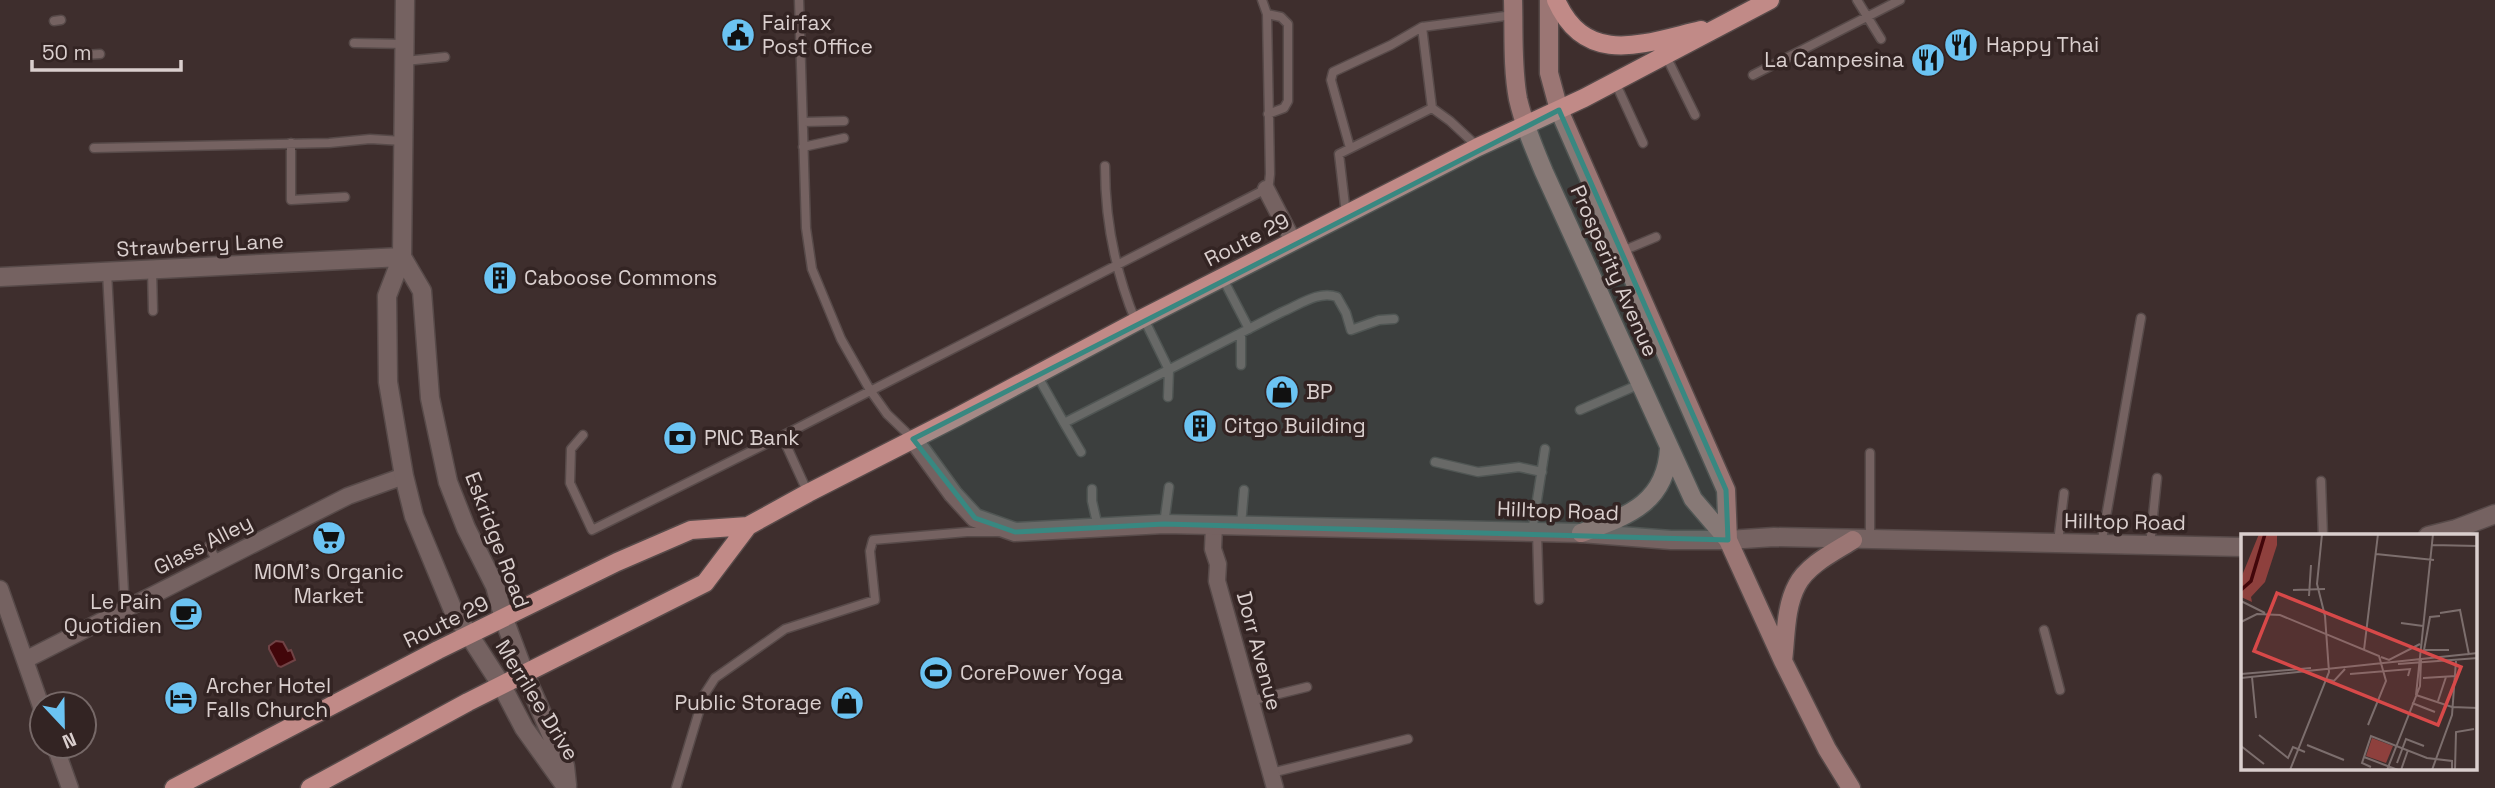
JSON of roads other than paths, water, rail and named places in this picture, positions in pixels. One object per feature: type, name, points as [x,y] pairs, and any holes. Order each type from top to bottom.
[{"type":"main road","name":"Prosperity Avenue","points":[[1549,0],[1549,73],[1559,110],[1726,490],[1728,540]]},
{"type":"main road","points":[[1556,0],[1576,31],[1603,45],[1635,44],[1722,25]]},
{"type":"main road","name":"Route 29","points":[[310,788],[468,702],[705,583],[748,526],[808,493],[1140,320],[1478,148],[1615,82],[1770,0]]},
{"type":"main road","name":"Prosperity Avenue","points":[[1513,7],[1516,86],[1525,126],[1693,499],[1728,540],[1783,661],[1827,749],[1851,788]]},
{"type":"main road","points":[[1581,533],[1629,513],[1649,499],[1664,476],[1669,448]]},
{"type":"main road","name":"Route 29","points":[[174,788],[617,562],[691,530],[748,526]]},
{"type":"main road","points":[[1783,661],[1789,610],[1797,582],[1813,567],[1861,540]]},
{"type":"street","points":[[405,0],[402,257],[387,296],[388,382],[404,476],[414,516],[453,610],[469,636]]},
{"type":"street","points":[[1266,189],[1293,242]]},
{"type":"street","name":"Strawberry Lane","points":[[0,277],[402,257]]},
{"type":"street","name":"Eskridge Road","points":[[402,257],[422,290],[430,398],[449,482],[466,528],[495,586],[504,620],[525,675],[544,714]]},
{"type":"street","name":"Hilltop Road","points":[[913,439],[953,494],[975,518],[1015,532],[1164,524],[1581,533],[1671,540],[1774,537],[2241,547]]},
{"type":"street","name":"Glass Alley","points":[[25,660],[348,496],[404,476]]},
{"type":"street","points":[[2434,534],[2495,514]]},
{"type":"street","name":"Dorr Avenue","points":[[1214,525],[1213,549],[1218,564],[1217,581],[1273,780]]},
{"type":"street","points":[[0,589],[35,690]]},
{"type":"street","name":"Merrilee Drive","points":[[469,636],[502,687],[524,728],[567,788]]},
{"type":"street","name":"Merrilee Drive","points":[[544,714],[565,766],[567,788]]},
{"type":"street","points":[[60,760],[70,788]]},
{"type":"lane","points":[[799,0],[806,228],[812,269],[841,339],[870,390],[887,414],[913,439]]},
{"type":"lane","points":[[583,435],[571,449],[570,482],[592,530],[1266,189],[1270,174],[1267,14],[1262,0]]},
{"type":"lane","points":[[1857,0],[1881,39]]},
{"type":"lane","points":[[1753,75],[1900,0]]},
{"type":"lane","points":[[1350,148],[1331,80],[1333,72],[1422,27],[1513,7]]},
{"type":"lane","points":[[1267,14],[1281,17],[1288,24],[1288,101],[1284,108],[1268,114]]},
{"type":"lane","points":[[1422,27],[1432,108],[1478,148]]},
{"type":"lane","points":[[354,43],[405,53],[445,57]]},
{"type":"lane","points":[[84,55],[100,54]]},
{"type":"lane","points":[[1666,56],[1695,115]]},
{"type":"lane","points":[[1615,82],[1643,142]]},
{"type":"lane","points":[[1346,215],[1339,154],[1432,108]]},
{"type":"lane","points":[[803,122],[844,121]]},
{"type":"lane","points":[[803,147],[844,138]]},
{"type":"lane","points":[[94,148],[329,143],[370,139],[403,141]]},
{"type":"lane","points":[[290,143],[291,200],[345,197]]},
{"type":"lane","points":[[1105,166],[1108,217],[1122,290],[1169,370],[1168,397]]},
{"type":"lane","points":[[1620,252],[1656,237]]},
{"type":"lane","points":[[152,271],[153,311]]},
{"type":"lane","points":[[107,272],[124,592],[129,606]]},
{"type":"lane","points":[[1222,278],[1245,332],[1241,365]]},
{"type":"lane","points":[[1064,423],[1295,307],[1328,294],[1337,297],[1351,330],[1379,320],[1394,319]]},
{"type":"lane","points":[[2101,545],[2141,318]]},
{"type":"lane","points":[[1037,375],[1081,452]]},
{"type":"lane","points":[[1580,410],[1640,384]]},
{"type":"lane","points":[[782,436],[808,493]]},
{"type":"lane","points":[[1539,600],[1535,532],[1545,449]]},
{"type":"lane","points":[[1861,540],[1870,453]]},
{"type":"lane","points":[[1434,462],[1478,472],[1519,467],[1542,472]]},
{"type":"lane","points":[[2150,545],[2157,478]]},
{"type":"lane","points":[[2321,481],[2323,534]]},
{"type":"lane","points":[[1164,524],[1169,487]]},
{"type":"lane","points":[[1092,489],[1098,527]]},
{"type":"lane","points":[[1241,525],[1244,490]]},
{"type":"lane","points":[[2058,544],[2064,493]]},
{"type":"lane","points":[[676,788],[704,695],[716,678],[785,629],[875,600],[870,551],[873,540],[967,532],[1015,532]]},
{"type":"lane","points":[[209,546],[216,562]]},
{"type":"lane","points":[[2044,630],[2060,690]]},
{"type":"lane","points":[[1250,701],[1307,687]]},
{"type":"lane","points":[[1273,780],[1330,760],[1408,739]]},
{"type":"place","name":"Fairfax Post Office","points":[[738,35]]},
{"type":"place","name":"Happy Thai","points":[[1961,45]]},
{"type":"place","name":"La Campesina","points":[[1928,60]]},
{"type":"place","name":"Caboose Commons","points":[[500,278]]},
{"type":"place","name":"BP","points":[[1282,392]]},
{"type":"place","name":"Citgo Building","points":[[1200,426]]},
{"type":"place","name":"PNC Bank","points":[[680,438]]},
{"type":"place","name":"MOM's Organic Market","points":[[329,538]]},
{"type":"place","name":"Le Pain Quotidien","points":[[186,614]]},
{"type":"place","name":"CorePower Yoga","points":[[936,673]]},
{"type":"place","name":"Archer Hotel Falls Church","points":[[181,698]]},
{"type":"place","name":"Public Storage","points":[[847,703]]}]
